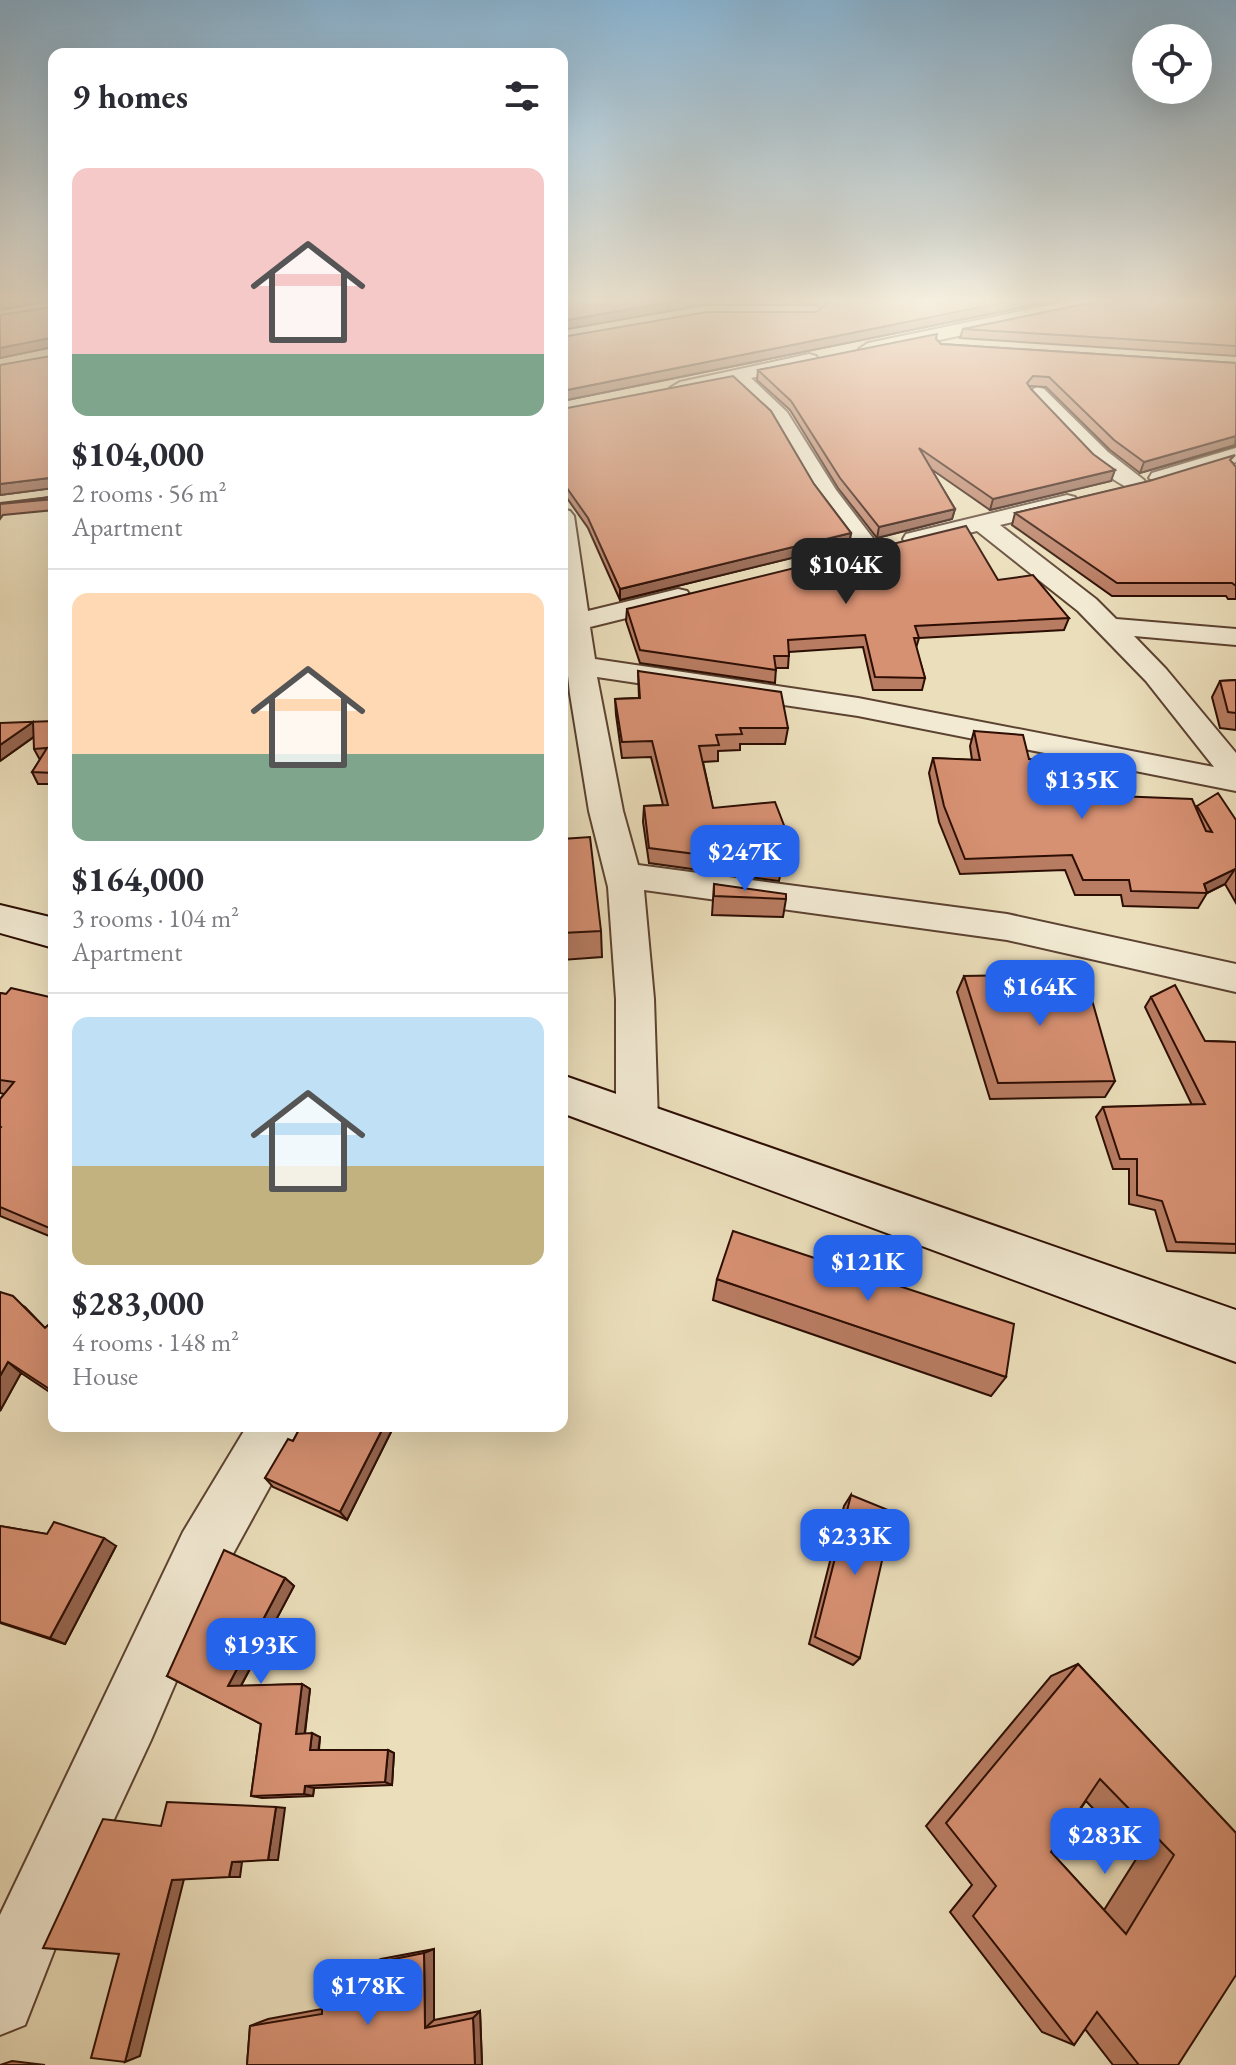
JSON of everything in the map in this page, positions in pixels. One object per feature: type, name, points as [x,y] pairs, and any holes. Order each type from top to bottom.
[{"type":"street","points":[[758,395],[780,416],[826,493],[870,550]]},
{"type":"street","points":[[1039,395],[1100,457],[1136,485]]},
{"type":"street","points":[[839,558],[1136,485],[1234,456]]},
{"type":"street","points":[[982,523],[1053,577],[1107,626],[1156,675],[1236,773]]},
{"type":"street","points":[[568,561],[606,811],[623,875],[635,999],[637,1121]]},
{"type":"street","points":[[576,622],[700,592]]},
{"type":"street","points":[[1107,626],[1236,637]]},
{"type":"street","points":[[582,666],[858,707],[1236,781]]},
{"type":"street","points":[[623,875],[1007,927],[1236,978]]},
{"type":"street","points":[[0,919],[48,931]]},
{"type":"street","points":[[568,1096],[1236,1336]]},
{"type":"street","points":[[0,2000],[33,1918],[129,1718],[203,1552],[273,1432]]},
{"type":"building","points":[[0,395],[48,395],[48,478],[0,484]]},
{"type":"building","points":[[633,395],[754,395],[771,411],[814,484],[851,533],[620,589],[588,518],[568,490],[568,408]]},
{"type":"building","points":[[785,395],[1037,395],[1093,454],[1115,470],[993,499],[919,448],[955,509],[879,527],[840,478]]},
{"type":"building","points":[[1068,395],[1236,395],[1236,436],[1144,462],[1114,440]]},
{"type":"building","points":[[1235,455],[1230,460],[1236,467],[1236,586],[1232,583],[1117,583],[1015,513],[1149,481]]},
{"type":"building","points":[[48,497],[48,500],[0,504]]},
{"type":"building","points":[[966,526],[998,580],[1033,575],[1069,618],[915,626],[919,638],[914,638],[925,678],[875,677],[865,635],[788,640],[789,656],[774,656],[776,670],[640,650],[627,609]]},
{"type":"building","points":[[638,671],[781,692],[788,728],[740,728],[742,734],[716,735],[719,745],[699,746],[713,808],[775,802],[794,851],[781,852],[782,865],[649,848],[644,806],[668,805],[652,741],[622,742],[615,699],[640,698]]},
{"type":"building","points":[[1236,680],[1236,713],[1228,712],[1220,681]]},
{"type":"building","points":[[48,721],[48,773],[32,772],[47,748],[34,749],[33,722],[0,745],[0,723]]},
{"type":"building","points":[[974,731],[1023,735],[1029,759],[1083,763],[1091,795],[1192,799],[1206,831],[1212,832],[1197,806],[1218,793],[1236,820],[1236,871],[1204,884],[1207,893],[1131,891],[1129,880],[1083,880],[1072,855],[965,859],[944,806],[933,758],[980,760]]},
{"type":"building","points":[[590,837],[601,931],[568,933],[568,839]]},
{"type":"building","points":[[714,884],[786,894],[786,899],[714,896]]},
{"type":"building","points":[[1081,974],[1086,979],[1115,1081],[998,1083],[964,976]]},
{"type":"building","points":[[1175,985],[1205,1041],[1236,1042],[1236,1244],[1176,1242],[1162,1201],[1137,1195],[1137,1159],[1120,1159],[1103,1107],[1205,1104],[1151,997]]},
{"type":"building","points":[[11,988],[48,997],[48,1227],[0,1207],[0,1099],[14,1082],[0,1080],[0,993],[6,994]]},
{"type":"building","points":[[733,1231],[1014,1324],[1006,1377],[717,1279]]},
{"type":"building","points":[[0,1292],[13,1296],[45,1328],[48,1325],[48,1388],[8,1362],[0,1376]]},
{"type":"building","points":[[298,1432],[381,1432],[340,1512],[265,1478],[288,1439],[293,1441]]},
{"type":"building","points":[[851,1495],[893,1512],[860,1658],[815,1637]]},
{"type":"building","points":[[54,1522],[104,1538],[50,1638],[0,1622],[0,1526],[47,1534]]},
{"type":"building","points":[[224,1550],[285,1578],[228,1686],[302,1684],[296,1734],[312,1733],[310,1750],[388,1750],[385,1782],[305,1786],[304,1794],[251,1796],[261,1724],[167,1676]]},
{"type":"building","points":[[1078,1664],[1236,1833],[1236,1975],[1178,2065],[1139,2065],[1097,2012],[1074,2045],[973,1916],[996,1886],[946,1823]],"holes":[[[1100,1779],[1174,1855],[1126,1934],[1051,1852]]]},
{"type":"building","points":[[167,1802],[276,1807],[268,1860],[232,1862],[229,1877],[172,1880],[125,2062],[91,2058],[119,1954],[43,1948],[103,1819],[161,1826]]},
{"type":"building","points":[[424,1953],[425,2028],[473,2018],[475,2065],[247,2065],[250,2026],[322,2014],[322,1992],[368,1984],[369,1964]]}]
